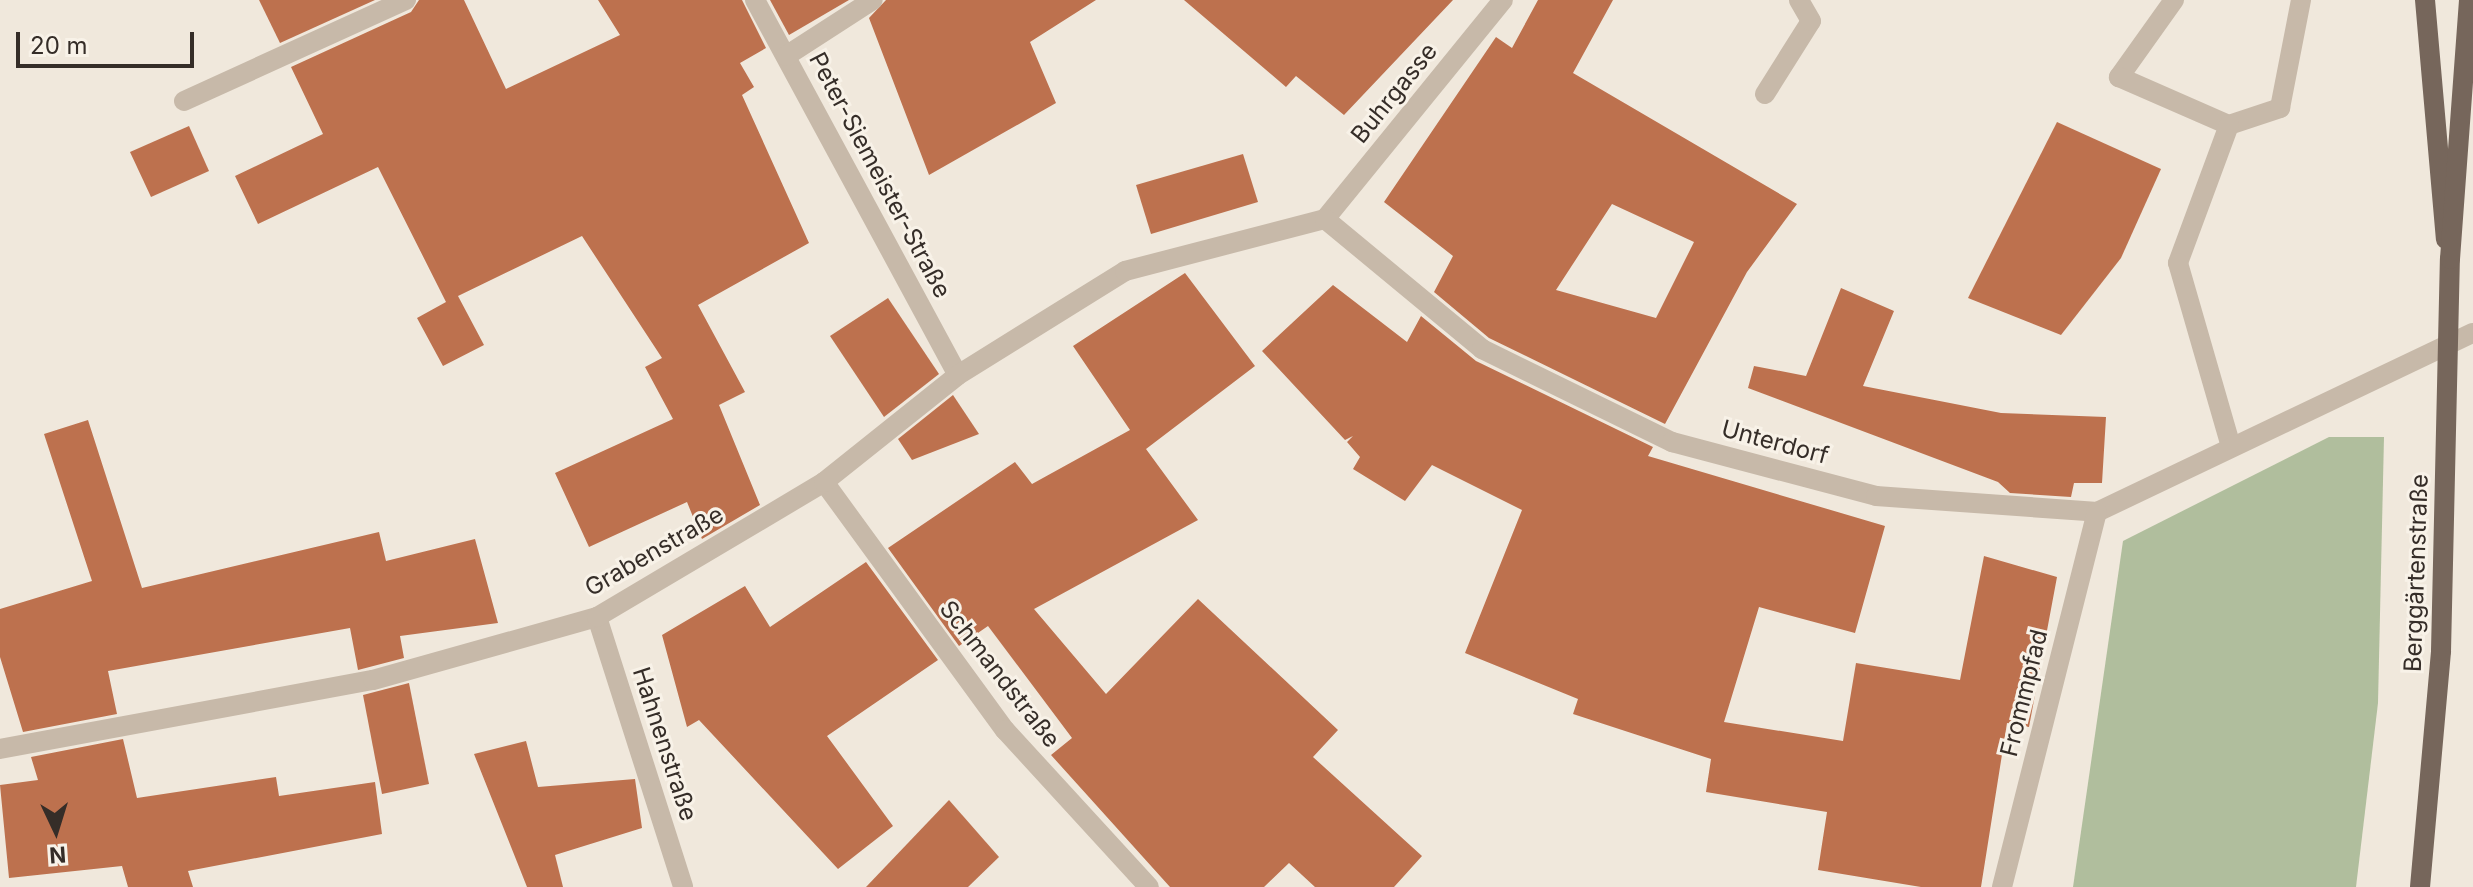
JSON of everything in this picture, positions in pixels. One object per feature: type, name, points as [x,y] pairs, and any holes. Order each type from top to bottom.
[{"type":"main road","name":"Berggärtenstraße","points":[[2425,0],[2437,185],[2450,259]]},
{"type":"main road","name":"Berggärtenstraße","points":[[2420,887],[2441,651],[2450,259],[2469,0]]},
{"type":"street","points":[[184,101],[406,0]]},
{"type":"street","name":"Peter-Siemeister-Straße","points":[[755,0],[958,375]]},
{"type":"street","points":[[786,56],[873,0]]},
{"type":"street","name":"Buhrgasse","points":[[1325,219],[1503,0]]},
{"type":"street","points":[[1765,94],[1811,21],[1799,0]]},
{"type":"street","points":[[2174,0],[2119,77],[2229,125],[2280,108],[2301,0]]},
{"type":"street","points":[[2229,125],[2178,263],[2230,443]]},
{"type":"street","name":"Grabenstraße","points":[[0,749],[373,680],[597,617],[824,482],[958,375],[1125,271],[1325,219]]},
{"type":"street","name":"Unterdorf","points":[[1325,219],[1482,349],[1672,442],[1876,496],[2097,512]]},
{"type":"street","points":[[2097,512],[2230,443],[2473,333]]},
{"type":"street","name":"Schmandstraße","points":[[824,482],[1005,730],[1149,887]]},
{"type":"street","name":"Frommpfad","points":[[2002,887],[2097,512]]},
{"type":"street","name":"Hahnenstraße","points":[[597,617],[683,887]]},
{"type":"green space","points":[[2329,437],[2384,437],[2378,703],[2356,887],[2073,887],[2123,541]]},
{"type":"building","points":[[259,0],[375,0],[280,43]]},
{"type":"building","points":[[419,0],[464,0],[506,89],[620,35],[598,0],[742,0],[766,48],[740,63],[754,87],[742,95],[809,243],[698,305],[745,392],[719,405],[760,505],[702,539],[687,502],[589,547],[555,473],[673,419],[645,367],[662,358],[582,236],[458,296],[484,345],[443,366],[417,318],[446,302],[378,167],[258,224],[235,176],[323,134],[291,67],[411,12]]},
{"type":"building","points":[[770,0],[849,0],[789,35]]},
{"type":"building","points":[[886,0],[1096,0],[1030,42],[1056,103],[929,175],[869,18]]},
{"type":"building","points":[[1184,0],[1453,0],[1344,115],[1296,76],[1286,87]]},
{"type":"building","points":[[1538,0],[1613,0],[1573,73],[1797,204],[1747,272],[1665,424],[1489,338],[1434,292],[1453,256],[1384,202],[1496,37],[1512,48]],"holes":[[[1612,204],[1694,242],[1656,318],[1556,290]]]},
{"type":"building","points":[[2057,122],[2161,169],[2121,258],[2061,335],[1968,298]]},
{"type":"building","points":[[189,126],[209,171],[151,197],[130,152]]},
{"type":"building","points":[[1243,154],[1258,202],[1151,234],[1136,185]]},
{"type":"building","points":[[1185,273],[1255,366],[1146,449],[1198,520],[1034,609],[1106,694],[1198,599],[1338,730],[1313,757],[1422,856],[1394,887],[1315,887],[1289,863],[1264,887],[1170,887],[1051,755],[1072,738],[988,626],[959,646],[888,548],[1015,462],[1032,484],[1130,430],[1073,346]]},
{"type":"building","points":[[1333,285],[1407,342],[1421,316],[1476,361],[1653,447],[1648,456],[1885,526],[1855,633],[1759,607],[1724,722],[1843,741],[1856,663],[1960,680],[1984,556],[2057,577],[2029,727],[2007,723],[1981,887],[1921,887],[1818,870],[1827,812],[1706,792],[1711,759],[1573,714],[1578,699],[1465,653],[1522,510],[1432,465],[1405,501],[1353,469],[1360,457],[1347,442],[1353,436],[1345,440],[1262,351]]},
{"type":"building","points":[[1841,288],[1894,311],[1863,386],[2001,413],[2106,417],[2102,483],[2074,483],[2071,497],[2010,493],[1998,482],[1748,388],[1754,366],[1806,376]]},
{"type":"building","points":[[888,298],[939,374],[884,417],[830,336]]},
{"type":"building","points":[[953,395],[979,434],[912,460],[898,439]]},
{"type":"building","points":[[88,420],[142,588],[379,532],[386,561],[475,539],[498,623],[400,636],[404,658],[358,670],[350,628],[108,671],[117,714],[23,732],[0,657],[0,609],[92,581],[44,434]]},
{"type":"building","points":[[866,562],[938,660],[827,736],[893,826],[838,869],[699,720],[687,727],[662,635],[745,586],[770,627]]},
{"type":"building","points":[[409,683],[429,784],[382,794],[363,695]]},
{"type":"building","points":[[123,739],[137,798],[276,777],[279,796],[375,782],[382,834],[188,871],[193,887],[128,887],[122,866],[9,878],[0,785],[38,780],[31,757]]},
{"type":"building","points":[[526,741],[538,787],[635,779],[642,828],[555,855],[563,887],[527,887],[474,754]]},
{"type":"building","points":[[949,800],[999,857],[968,887],[866,887]]}]
